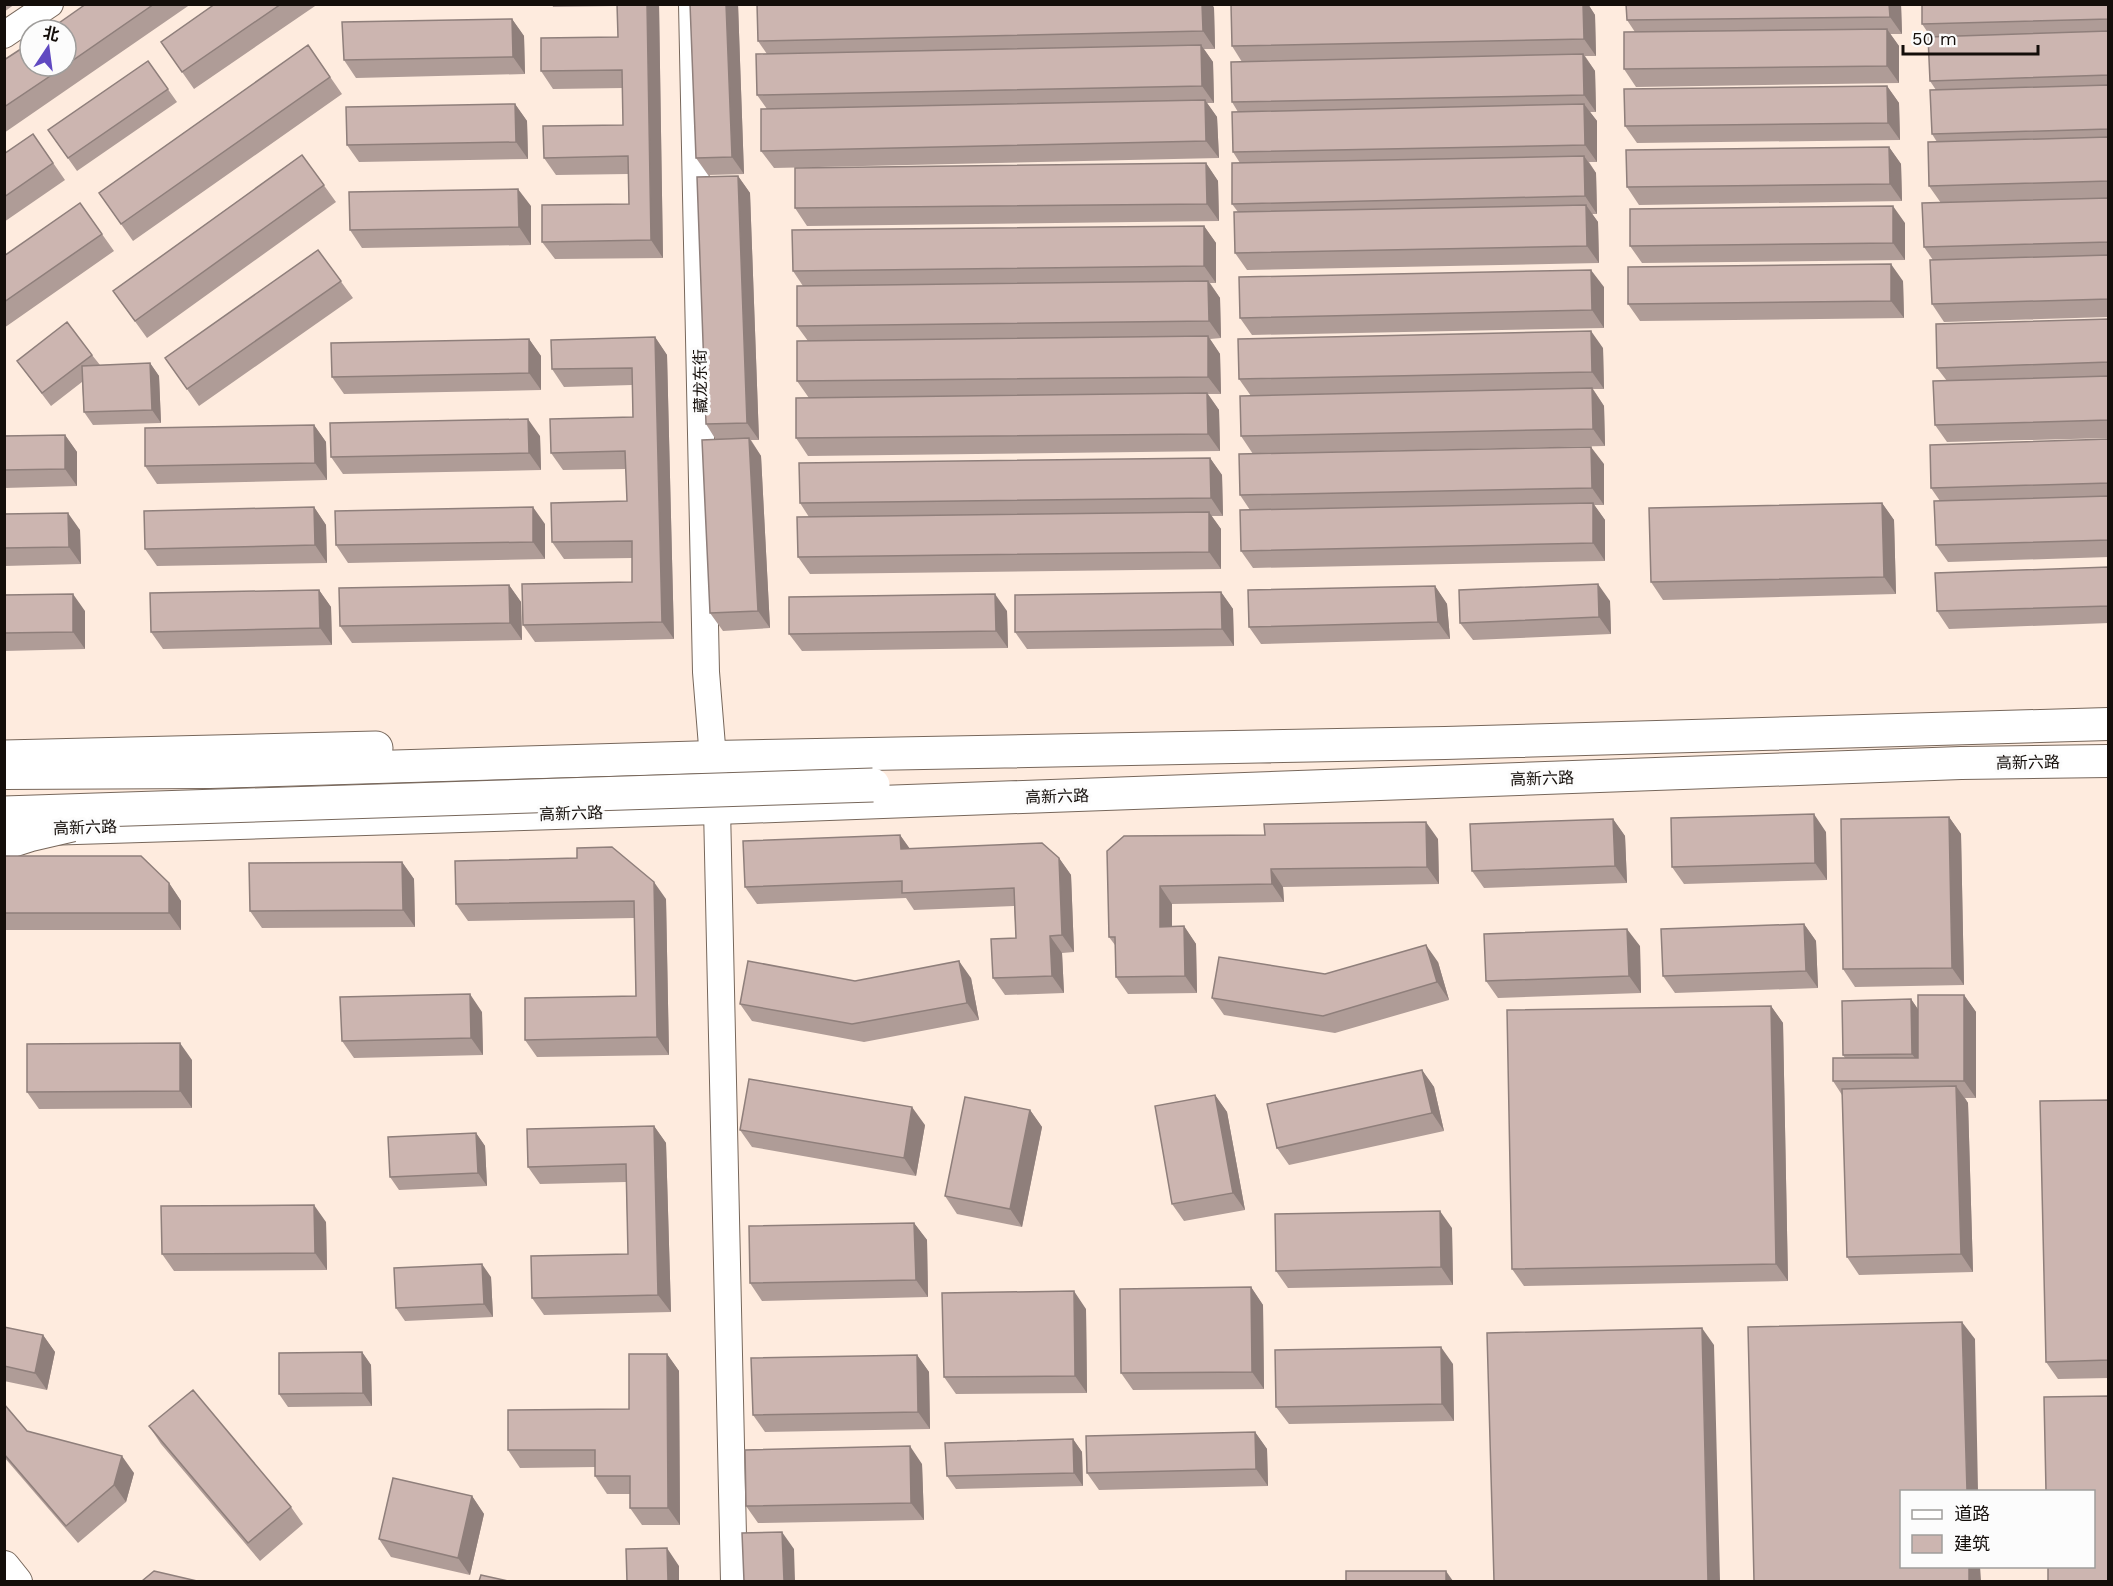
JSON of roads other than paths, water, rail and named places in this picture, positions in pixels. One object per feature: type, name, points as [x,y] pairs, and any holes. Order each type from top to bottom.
[{"type":"highway","points":[[4,757],[376,748]]},
{"type":"highway","points":[[4,813],[873,785]]},
{"type":"highway","points":[[4,843],[84,822],[182,807]]},
{"type":"main road","points":[[4,774],[210,772],[713,757],[1433,743],[2109,724]]},
{"type":"main road","name":"高新六路","points":[[4,830],[717,808],[1961,763],[2109,761]]},
{"type":"main road","points":[[4,1567],[16,1581]]},
{"type":"street","points":[[4,35],[50,4]]},
{"type":"street","name":"藏龙东街","points":[[692,4],[706,672],[717,808],[734,1581]]}]
